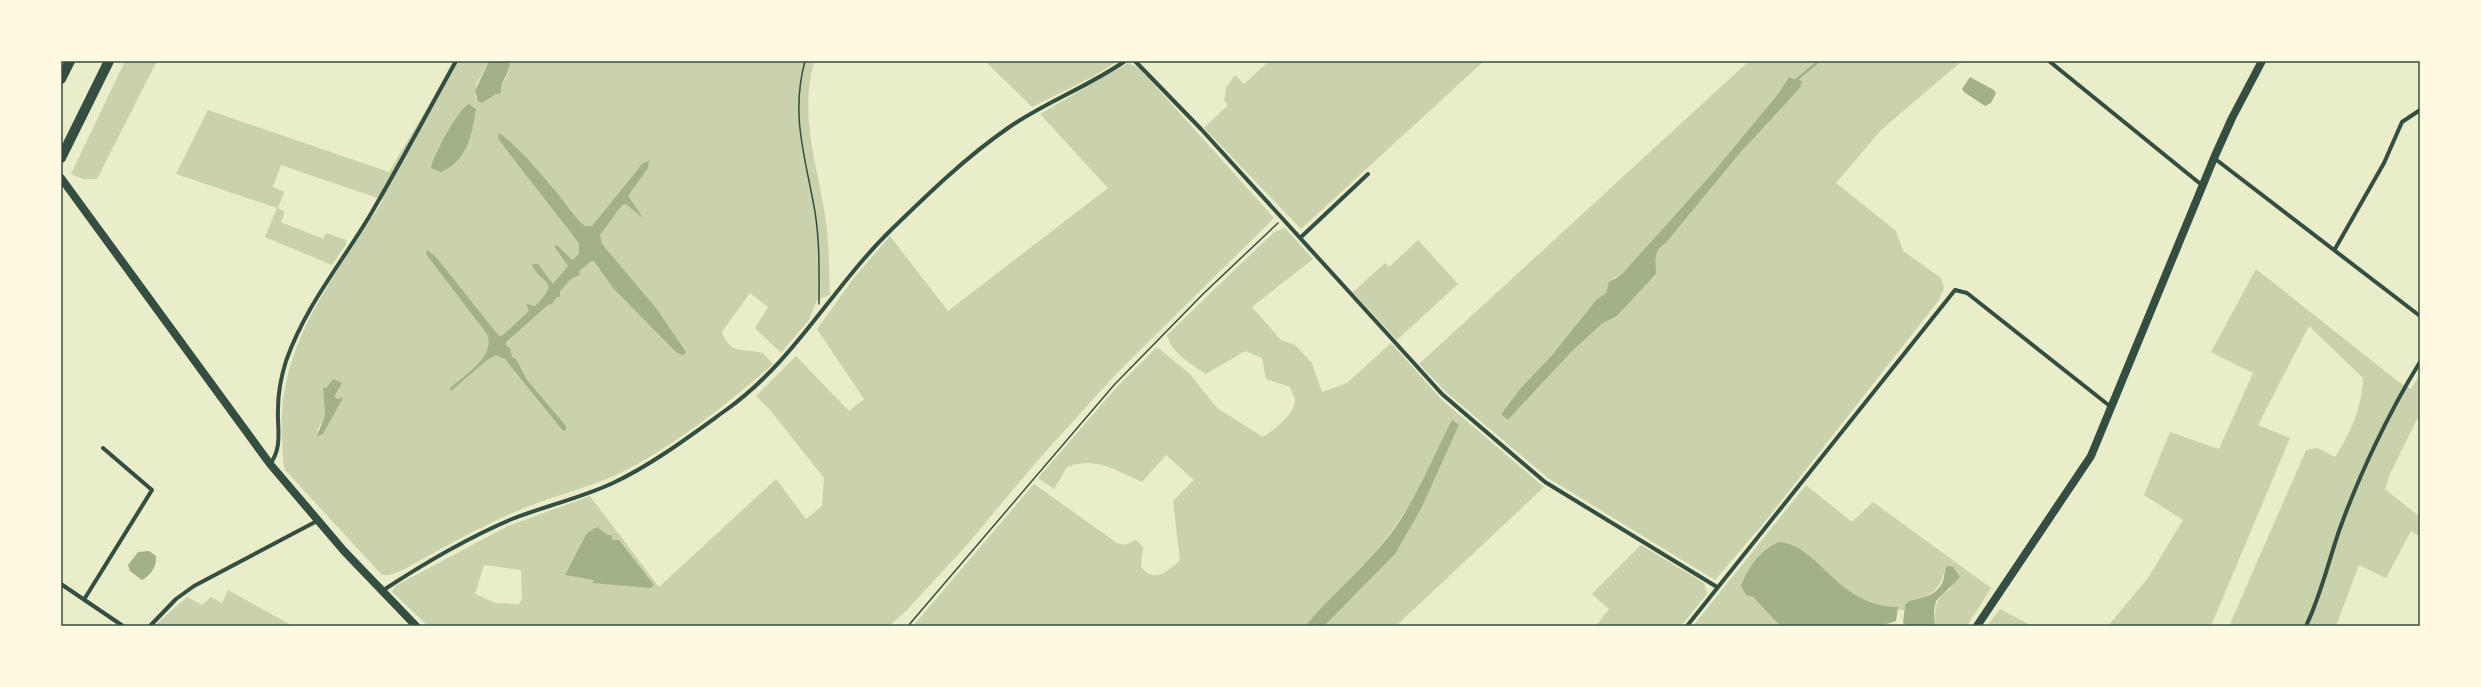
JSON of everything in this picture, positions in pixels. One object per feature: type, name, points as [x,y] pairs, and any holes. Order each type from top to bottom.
[{"type":"highway","points":[[61,79],[70,61]]},
{"type":"highway","points":[[61,158],[109,61]]},
{"type":"main road","points":[[1977,626],[2091,456],[2214,158],[2237,108],[2262,61]]},
{"type":"main road","points":[[61,178],[270,464],[317,521],[416,626]]},
{"type":"street","points":[[270,464],[277,455],[279,445],[278,408],[282,376],[304,319],[319,291],[368,218],[456,61]]},
{"type":"street","points":[[382,591],[452,549],[497,526],[610,484],[647,464],[745,396],[779,362],[892,229],[983,146],[1027,116],[1086,85],[1125,61]]},
{"type":"street","points":[[1135,61],[1283,219],[1442,394],[1545,482],[1717,586]]},
{"type":"street","points":[[2049,61],[2203,187]]},
{"type":"street","points":[[2335,249],[2384,163],[2402,122],[2420,110]]},
{"type":"street","points":[[2214,158],[2335,249],[2420,316]]},
{"type":"street","points":[[1300,238],[1368,174]]},
{"type":"street","points":[[1687,626],[1717,586],[1955,290],[1967,293],[2111,407]]},
{"type":"street","points":[[2306,626],[2318,601],[2339,531],[2357,488],[2406,385],[2420,362]]},
{"type":"street","points":[[85,598],[152,490],[102,448]]},
{"type":"street","points":[[150,626],[176,599],[194,586],[317,521]]},
{"type":"street","points":[[61,584],[85,598],[123,626]]},
{"type":"path","points":[[804,61],[800,91],[800,141],[818,237],[820,314]]},
{"type":"path","points":[[908,626],[1114,385],[1203,294],[1283,219]]},
{"type":"shaded area","points":[[125,61],[157,61],[97,179],[83,179],[71,174]]},
{"type":"shaded area","points":[[455,61],[489,61],[476,85],[475,97],[482,103],[497,90],[505,80],[508,74],[510,61],[814,61],[808,100],[810,136],[826,220],[830,295],[817,300],[809,320],[781,353],[755,328],[768,307],[750,293],[722,332],[725,339],[733,347],[763,353],[773,364],[708,417],[657,453],[612,477],[511,514],[464,537],[403,570],[390,575],[382,575],[285,470],[282,437],[283,403],[289,372],[299,341],[329,283],[383,200],[281,165],[273,187],[284,192],[278,208],[285,212],[281,222],[323,239],[326,233],[346,240],[346,244],[332,265],[265,237],[277,208],[176,174],[208,110],[389,172]],"holes":[[[469,104],[476,109],[470,137],[436,152],[458,117]],[[333,379],[339,390],[335,397],[337,400],[342,399],[323,434],[317,431],[325,415],[323,388],[326,388]]]},
{"type":"shaded area","points":[[489,61],[510,61],[510,66],[501,89],[501,93],[496,94],[482,103],[478,101],[475,91]]},
{"type":"shaded area","points":[[985,61],[1118,61],[1092,77],[1032,107]]},
{"type":"shaded area","points":[[1269,61],[1484,61],[1301,229],[1204,128],[1228,105],[1224,101],[1226,88],[1235,75],[1244,84]]},
{"type":"shaded area","points":[[1749,61],[1962,61],[1881,130],[1836,183],[1896,231],[1903,251],[1941,278],[1944,288],[1939,300],[1763,524],[1715,580],[1548,478],[1446,392],[1419,364]],"holes":[[[1789,77],[1795,78],[1800,88],[1740,153],[1661,247],[1656,257],[1656,274],[1617,316],[1603,323],[1573,350],[1508,420],[1501,413],[1519,390],[1552,355],[1597,299],[1606,293],[1613,278],[1621,275],[1710,176],[1778,94]]]},
{"type":"shaded area","points":[[1128,63],[1137,67],[1274,218],[1116,374],[1037,461],[966,546],[905,612],[889,626],[428,626],[392,592],[395,586],[508,526],[590,496],[659,587],[776,479],[806,519],[822,506],[824,478],[770,410],[756,396],[796,356],[849,411],[864,399],[817,329],[853,279],[890,236],[948,311],[1108,188],[1040,114]],"holes":[[[484,565],[521,570],[522,599],[519,604],[496,603],[475,594]]]},
{"type":"shaded area","points":[[1789,77],[1802,81],[1800,88],[1740,153],[1661,247],[1656,257],[1656,274],[1617,316],[1603,323],[1573,350],[1508,420],[1501,414],[1519,390],[1552,355],[1597,299],[1606,293],[1609,282],[1621,275],[1710,176],[1778,94]]},
{"type":"shaded area","points":[[1970,77],[1994,90],[1996,93],[1991,103],[1985,106],[1964,92],[1962,89]]},
{"type":"shaded area","points":[[469,104],[476,109],[467,146],[457,161],[450,167],[441,172],[431,168],[436,153],[447,133],[459,114]]},
{"type":"shaded area","points":[[499,133],[530,161],[585,226],[592,226],[643,163],[649,161],[648,168],[628,196],[644,219],[626,204],[622,205],[600,235],[602,244],[656,308],[686,352],[683,355],[677,353],[613,288],[594,261],[590,262],[579,271],[580,275],[572,278],[560,291],[560,297],[557,297],[552,304],[548,305],[506,342],[506,346],[510,348],[512,357],[516,359],[527,380],[566,426],[566,430],[563,431],[505,359],[496,355],[487,360],[451,391],[450,388],[478,364],[487,350],[489,342],[487,334],[426,254],[427,250],[436,257],[499,336],[503,335],[529,311],[526,304],[535,306],[547,291],[547,282],[535,271],[532,264],[538,264],[553,284],[568,266],[554,246],[558,246],[572,260],[579,254],[579,244],[508,152],[498,138]]},
{"type":"shaded area","points":[[1285,228],[1313,259],[1252,307],[1281,340],[1295,345],[1312,363],[1322,392],[1347,383],[1391,343],[1442,400],[1544,487],[1396,626],[1324,626],[1422,507],[1459,425],[1394,528],[1382,544],[1362,569],[1305,626],[913,626],[1034,484],[1117,543],[1125,545],[1136,540],[1143,547],[1141,567],[1151,575],[1166,572],[1180,560],[1173,501],[1194,480],[1166,455],[1142,482],[1114,469],[1087,463],[1067,467],[1054,489],[1038,478],[1116,388],[1157,347],[1190,374],[1217,408],[1263,437],[1288,416],[1292,410],[1295,398],[1290,387],[1266,379],[1262,358],[1245,351],[1206,374],[1177,353],[1167,335],[1274,232]]},
{"type":"shaded area","points":[[1418,240],[1458,284],[1397,340],[1353,292],[1385,263],[1389,267]]},
{"type":"shaded area","points":[[2256,269],[2400,383],[2411,389],[2420,374],[2420,421],[2417,419],[2390,474],[2385,489],[2420,517],[2420,537],[2411,531],[2386,578],[2359,565],[2336,626],[2229,626],[2306,450],[2317,448],[2335,457],[2351,429],[2358,410],[2363,378],[2309,326],[2258,425],[2290,438],[2211,626],[2108,626],[2148,578],[2183,520],[2144,495],[2170,432],[2219,449],[2253,373],[2211,352]]},
{"type":"shaded area","points":[[333,379],[342,383],[335,396],[337,399],[343,398],[323,434],[317,436],[325,415],[323,388],[326,388]]},
{"type":"shaded area","points":[[1452,420],[1459,425],[1422,507],[1395,554],[1324,626],[1305,626],[1371,557],[1392,532],[1417,492]]},
{"type":"shaded area","points":[[1806,485],[1852,522],[1873,502],[1991,588],[1967,626],[1935,626],[1935,613],[1938,600],[1951,588],[1945,569],[1943,578],[1936,589],[1926,596],[1905,605],[1904,610],[1897,610],[1897,607],[1870,603],[1848,591],[1808,556],[1753,597],[1780,626],[1693,626]]},
{"type":"shaded area","points":[[597,527],[607,535],[611,535],[613,540],[619,540],[654,585],[651,588],[592,583],[594,580],[565,575],[587,533]]},
{"type":"shaded area","points":[[1779,542],[1793,546],[1806,553],[1844,587],[1859,597],[1877,604],[1898,607],[1896,621],[1880,626],[1780,626],[1753,597],[1746,595],[1741,586],[1751,566],[1760,555]]},
{"type":"shaded area","points":[[1641,545],[1704,583],[1707,594],[1681,626],[1596,626],[1609,609],[1592,594]]},
{"type":"shaded area","points":[[149,551],[156,556],[156,563],[151,573],[142,580],[130,571],[128,565],[138,552]]},
{"type":"shaded area","points":[[1947,566],[1953,567],[1960,577],[1936,601],[1934,611],[1935,626],[1908,626],[1903,623],[1905,605],[1909,601],[1929,596],[1937,590],[1943,581]]},
{"type":"shaded area","points":[[228,590],[293,626],[154,626],[187,597],[202,605],[211,597],[222,603]]},
{"type":"shaded area","points":[[2000,609],[2032,626],[1987,626]]},
{"type":"waterway","points":[[1795,81],[1819,61]]}]
